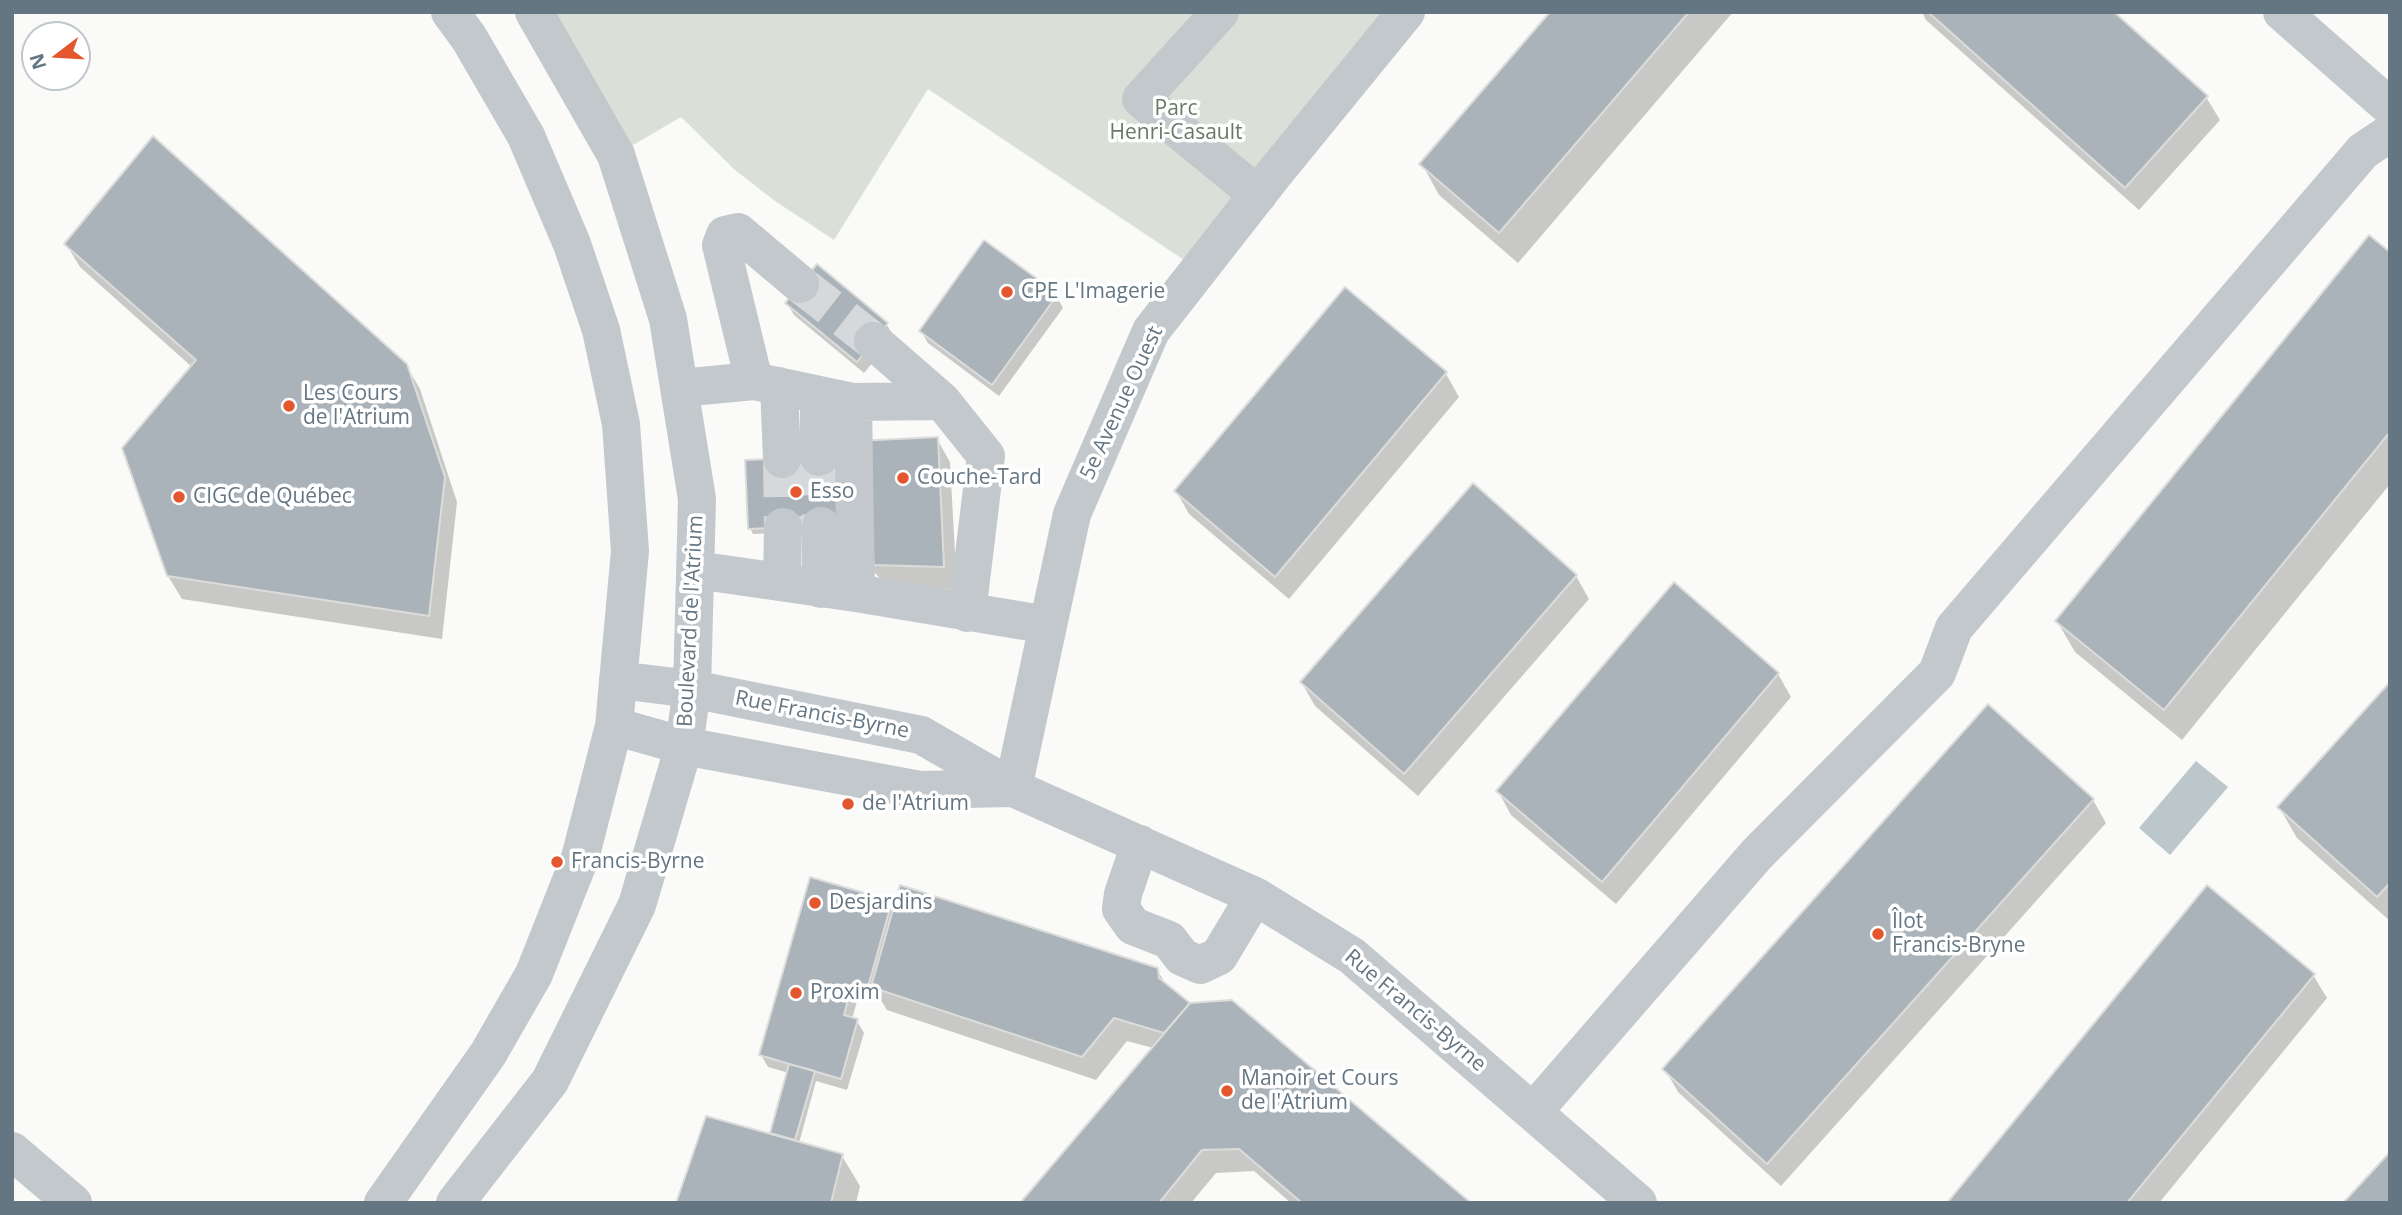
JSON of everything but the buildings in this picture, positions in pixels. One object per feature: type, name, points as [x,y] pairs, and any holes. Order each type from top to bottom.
[{"type":"street","points":[[383,1203],[488,1055],[534,974],[580,858],[614,726],[630,551],[621,424],[601,330],[572,244],[526,136],[469,38],[450,12]]},
{"type":"street","name":"Boulevard de l'Atrium","points":[[455,1203],[550,1081],[637,905],[684,746],[692,689],[697,499],[668,319],[615,155],[534,12]]},
{"type":"street","points":[[1220,12],[1141,99],[1258,195]]},
{"type":"street","name":"5e Avenue Ouest","points":[[1013,788],[1072,514],[1151,331],[1406,12]]},
{"type":"street","points":[[2281,12],[2390,107]]},
{"type":"street","points":[[1534,1112],[1757,854],[1937,673],[1954,628],[2363,152],[2390,132]]},
{"type":"street","points":[[782,459],[766,384],[721,246],[725,235],[738,232],[800,284]]},
{"type":"street","points":[[873,341],[942,401],[986,456],[967,613]]},
{"type":"street","points":[[680,388],[766,384],[836,399],[942,401]]},
{"type":"street","points":[[819,457],[836,399]]},
{"type":"street","points":[[836,399],[839,591]]},
{"type":"street","points":[[821,526],[839,591]]},
{"type":"street","points":[[782,582],[783,527]]},
{"type":"street","points":[[696,570],[1048,625]]},
{"type":"street","name":"Rue Francis-Byrne","points":[[618,680],[692,689],[920,735],[1013,788],[1255,896],[1352,956],[1639,1203]]},
{"type":"street","name":"Rue Francis-Byrne","points":[[614,726],[684,746],[920,790],[1013,788]]},
{"type":"street","points":[[1140,844],[1123,894],[1121,909],[1133,926],[1169,940],[1182,957],[1200,965],[1219,956],[1255,896]]},
{"type":"street","points":[[12,1151],[73,1203]]},
{"type":"green space","name":"Parc Henri-Casault","points":[[534,12],[1406,12],[1199,270],[928,89],[834,240],[775,201],[735,170],[681,117],[616,155]]},
{"type":"shaded area","points":[[2196,761],[2228,787],[2170,855],[2139,828]]},
{"type":"tunnel","points":[[800,284],[873,341]]},
{"type":"tunnel","points":[[819,457],[821,526]]},
{"type":"tunnel","points":[[782,459],[783,527]]},
{"type":"place","name":"CPE L'Imagerie","points":[[1007,292]]},
{"type":"place","name":"Les Cours de l'Atrium","points":[[289,406]]},
{"type":"place","name":"Couche-Tard","points":[[903,478]]},
{"type":"place","name":"Esso","points":[[796,492]]},
{"type":"place","name":"CIGC de Québec","points":[[179,497]]},
{"type":"place","name":"de l'Atrium","points":[[848,804]]},
{"type":"place","name":"Francis-Byrne","points":[[557,862]]},
{"type":"place","name":"Desjardins","points":[[815,903]]},
{"type":"place","name":"Îlot Francis-Bryne","points":[[1878,934]]},
{"type":"place","name":"Proxim","points":[[796,993]]},
{"type":"place","name":"Manoir et Cours de l'Atrium","points":[[1227,1091]]}]
